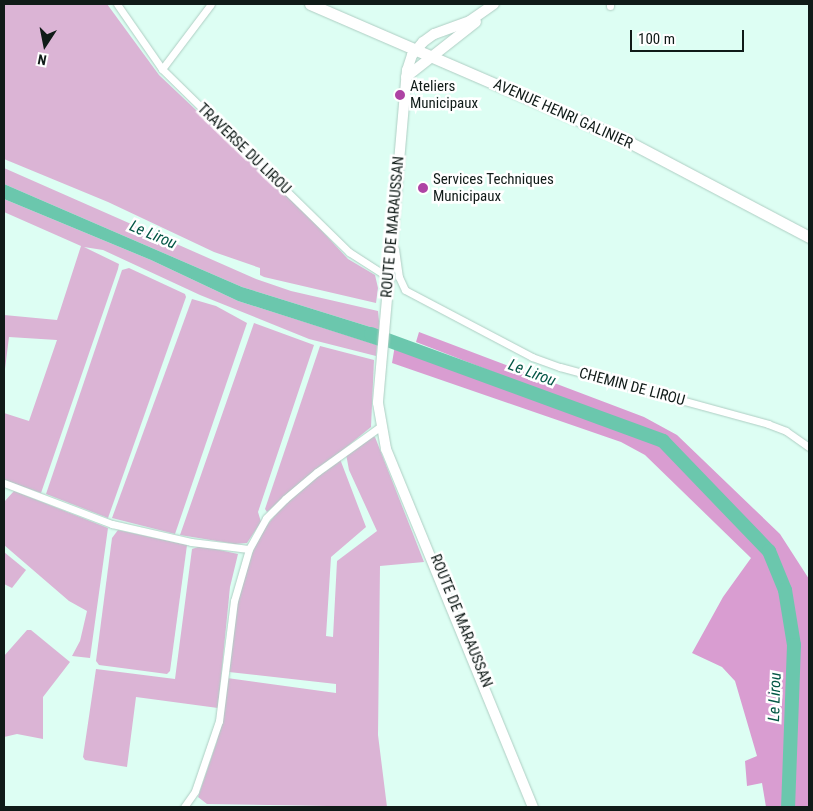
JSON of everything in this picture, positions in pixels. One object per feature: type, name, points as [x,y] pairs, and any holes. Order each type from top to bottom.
[{"type":"main road","name":"AVENUE HENRI GALINIER","points":[[310,4],[324,6],[416,50],[627,141],[809,237]]},
{"type":"main road","points":[[416,50],[434,34],[470,21],[494,4]]},
{"type":"main road","points":[[406,77],[435,58],[501,4]]},
{"type":"main road","name":"ROUTE DE MARAUSSAN","points":[[416,50],[406,77],[378,403],[383,431],[533,807]]},
{"type":"main road","name":"ROUTE DE MARAUSSAN","points":[[449,597],[538,807]]},
{"type":"street","name":"TRAVERSE DU LIROU","points":[[117,4],[162,69],[349,252],[388,277]]},
{"type":"street","points":[[162,69],[210,4]]},
{"type":"street","name":"CHEMIN DE LIROU","points":[[392,232],[399,277],[405,290],[418,298],[532,357],[560,367],[768,424],[786,431],[809,448]]},
{"type":"street","points":[[184,807],[195,791],[219,721],[234,601],[249,549],[266,518],[285,500],[317,472],[383,431]]},
{"type":"street","points":[[4,483],[112,524],[191,542],[249,549]]},
{"type":"shaded area","points":[[4,4],[107,4],[159,75],[309,217],[348,259],[375,275],[378,288],[376,303],[264,277],[260,275],[260,268],[214,252],[108,202],[4,159]]},
{"type":"shaded area","points":[[4,168],[256,279],[291,291],[378,311],[380,330],[242,287],[4,184]]},
{"type":"shaded area","points":[[4,184],[242,287],[380,330],[379,346],[238,301],[151,260],[4,199]]},
{"type":"shaded area","points":[[4,199],[151,260],[238,301],[377,345],[376,356],[309,339],[200,295],[103,250],[84,247],[119,264],[118,269],[41,493],[4,480],[4,413],[29,421],[57,340],[9,337],[4,377],[4,315],[57,320],[81,246],[4,212]]},
{"type":"shaded area","points":[[129,268],[185,294],[186,297],[108,518],[46,494],[122,270]]},
{"type":"shaded area","points":[[192,299],[216,306],[247,323],[175,534],[112,518]]},
{"type":"shaded area","points":[[254,323],[314,345],[258,512],[261,522],[247,543],[235,544],[180,535]]},
{"type":"shaded area","points":[[419,332],[644,417],[677,435],[780,534],[809,579],[808,807],[766,807],[762,783],[747,786],[745,761],[757,756],[735,681],[722,667],[692,653],[723,597],[751,558],[645,455],[621,442],[392,363],[395,345],[512,387],[514,380],[416,342]]},
{"type":"shaded area","points":[[320,346],[374,360],[371,427],[267,512],[265,509]]},
{"type":"shaded area","points":[[372,436],[375,437],[424,562],[380,566],[378,735],[387,807],[207,804],[198,797],[217,741],[227,678],[336,693],[336,684],[229,672],[232,625],[242,579],[260,534],[280,509],[314,477],[340,459],[366,527],[331,557],[326,636],[333,637],[337,561],[377,531],[349,470],[346,454]]},
{"type":"shaded area","points":[[14,491],[108,528],[90,658],[72,656],[80,641],[87,611],[69,601],[4,545],[4,502]]},
{"type":"shaded area","points":[[118,530],[187,545],[170,671],[167,674],[99,665],[96,661],[112,538]]},
{"type":"shaded area","points":[[201,546],[238,554],[230,587],[218,708],[136,697],[127,767],[85,760],[83,757],[96,669],[175,679],[192,549]]},
{"type":"shaded area","points":[[4,552],[26,570],[12,588],[4,584]]},
{"type":"shaded area","points":[[27,630],[31,630],[70,662],[43,697],[43,739],[17,734],[4,737],[4,656]]},
{"type":"waterway","name":"Le Lirou","points":[[371,334],[663,441],[769,551],[785,590],[794,645],[788,807]]},
{"type":"place","name":"Ateliers Municipaux","points":[[400,95]]},
{"type":"place","name":"Services Techniques Municipaux","points":[[423,188]]}]
